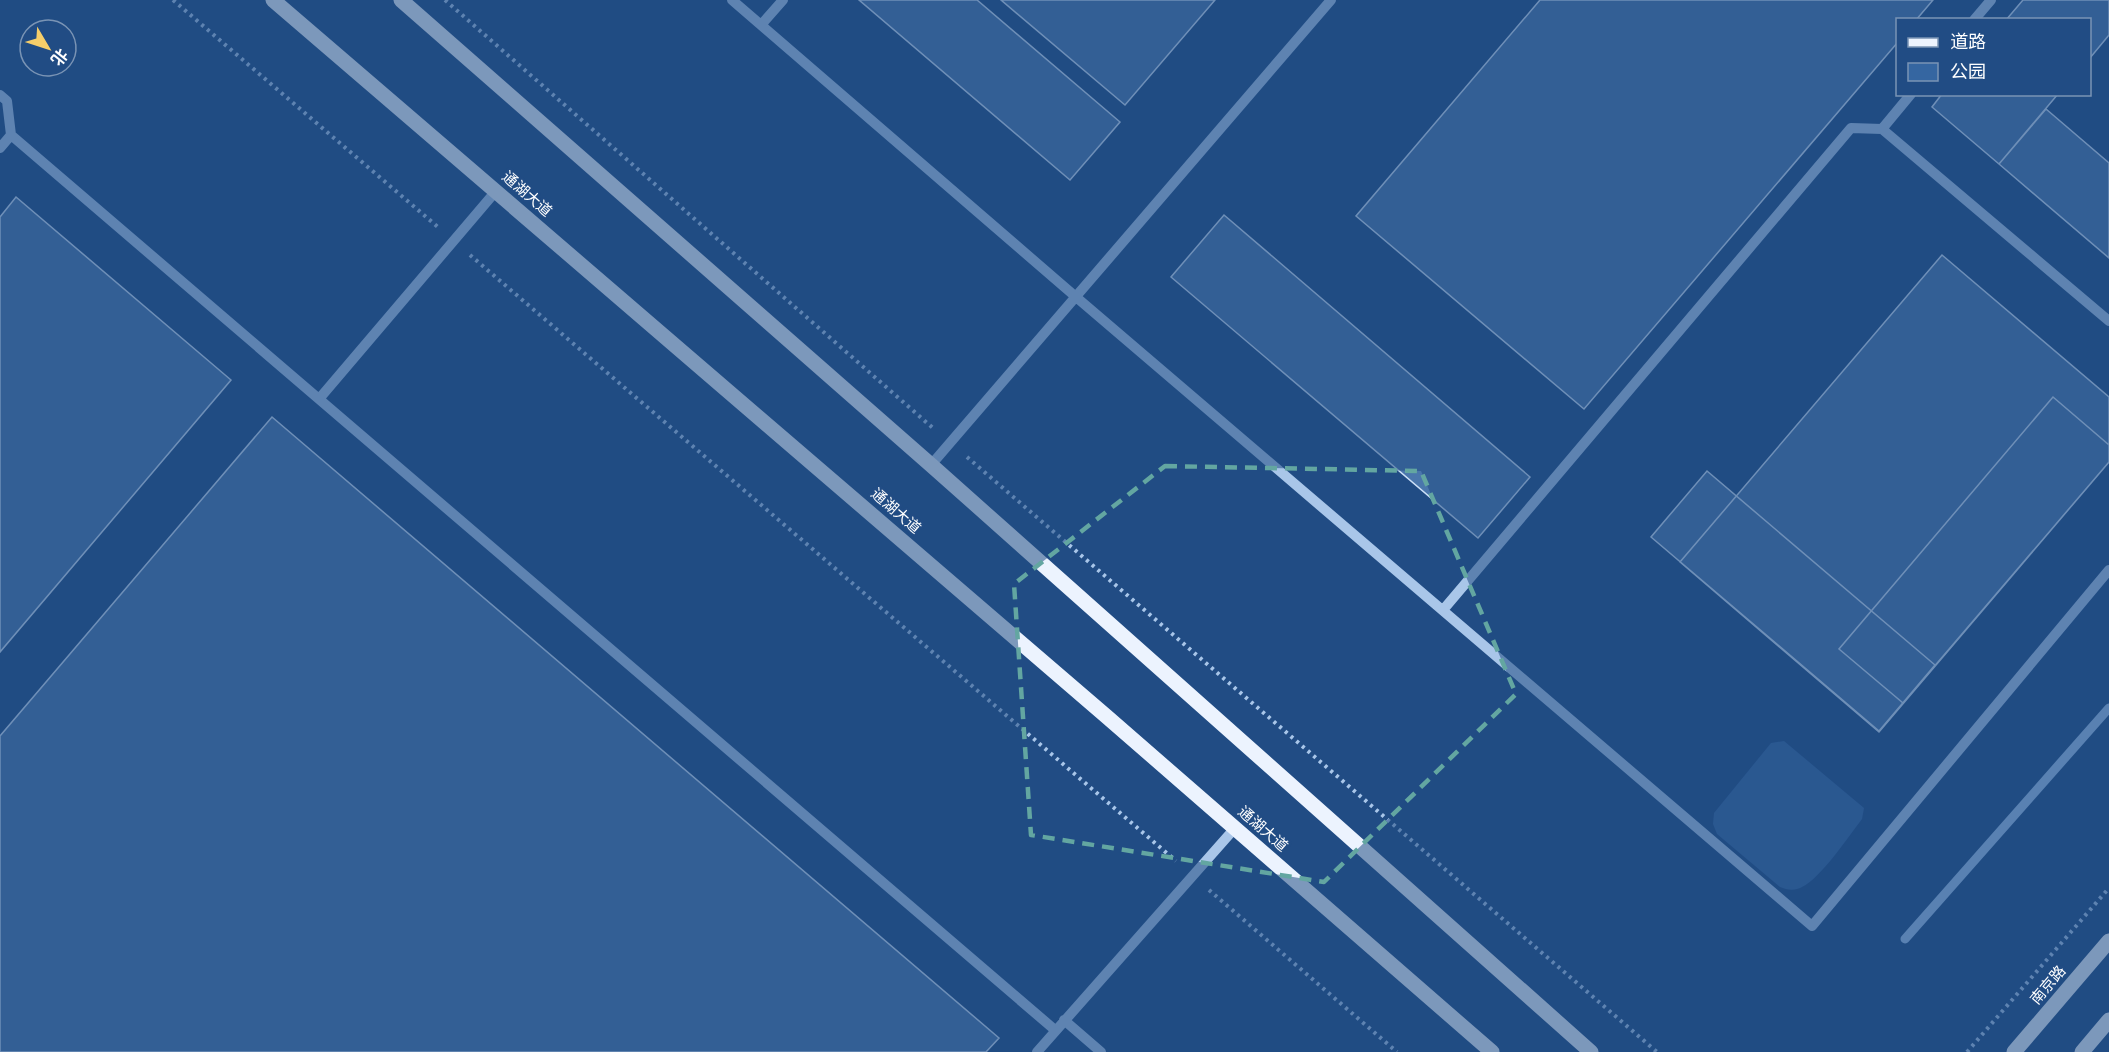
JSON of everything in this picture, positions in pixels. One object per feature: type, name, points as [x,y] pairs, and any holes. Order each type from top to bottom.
[{"type":"main road","name":"通湖大道","points":[[273,0],[1492,1052]]},
{"type":"main road","points":[[401,0],[931,465],[1592,1052]]},
{"type":"main road","name":"南京路","points":[[2014,1052],[2109,941]]},
{"type":"main road","points":[[2082,1052],[2109,1020]]},
{"type":"lane","points":[[732,0],[1812,926],[2109,570]]},
{"type":"lane","points":[[761,25],[783,0]]},
{"type":"lane","points":[[931,465],[1331,0]]},
{"type":"lane","points":[[1976,18],[1991,0]]},
{"type":"lane","points":[[0,95],[7,101],[11,135],[1055,1030]]},
{"type":"lane","points":[[1882,129],[1909,96]]},
{"type":"lane","points":[[1443,610],[1851,128],[1882,129],[2109,321]]},
{"type":"lane","points":[[0,148],[11,135]]},
{"type":"lane","points":[[319,399],[496,191]]},
{"type":"lane","points":[[1037,1052],[1235,828]]},
{"type":"lane","points":[[1064,1020],[1101,1052]]},
{"type":"path","points":[[173,0],[1397,1052]]},
{"type":"path","points":[[445,0],[950,442],[1657,1052]]},
{"type":"path","points":[[1967,1052],[2109,888]]},
{"type":"highlighted area","points":[[1165,466],[1421,471],[1516,694],[1324,882],[1031,835],[1014,584]]},
{"type":"green space","points":[[1784,741],[1864,808],[1862,819],[1826,866],[1809,882],[1794,890],[1780,887],[1717,834],[1713,824],[1714,813],[1771,743]]},
{"type":"building","points":[[859,0],[977,0],[1120,122],[1070,180]]},
{"type":"building","points":[[1001,0],[1215,0],[1125,105]]},
{"type":"building","points":[[1540,0],[1933,0],[1918,18],[1896,18],[1896,44],[1584,409],[1356,216]]},
{"type":"building","points":[[2023,0],[2109,0],[2109,35],[2091,57],[2091,18],[2008,18]]},
{"type":"building","points":[[1940,96],[2056,96],[1999,164],[1932,107]]},
{"type":"building","points":[[2046,109],[2109,163],[2109,258],[1999,164]]},
{"type":"building","points":[[16,197],[231,380],[0,652],[0,217]]},
{"type":"building","points":[[1224,215],[1530,477],[1478,538],[1171,277]]},
{"type":"building","points":[[1942,255],[2109,397],[2109,462],[1879,732],[1680,562]]},
{"type":"building","points":[[2053,397],[2109,445],[2109,462],[1903,703],[1839,649]]},
{"type":"building","points":[[272,417],[999,1038],[986,1052],[0,1052],[0,736]]},
{"type":"building","points":[[1707,471],[1935,665],[1879,731],[1651,537]]},
{"type":"waterway","points":[[1905,939],[2109,708]]}]
